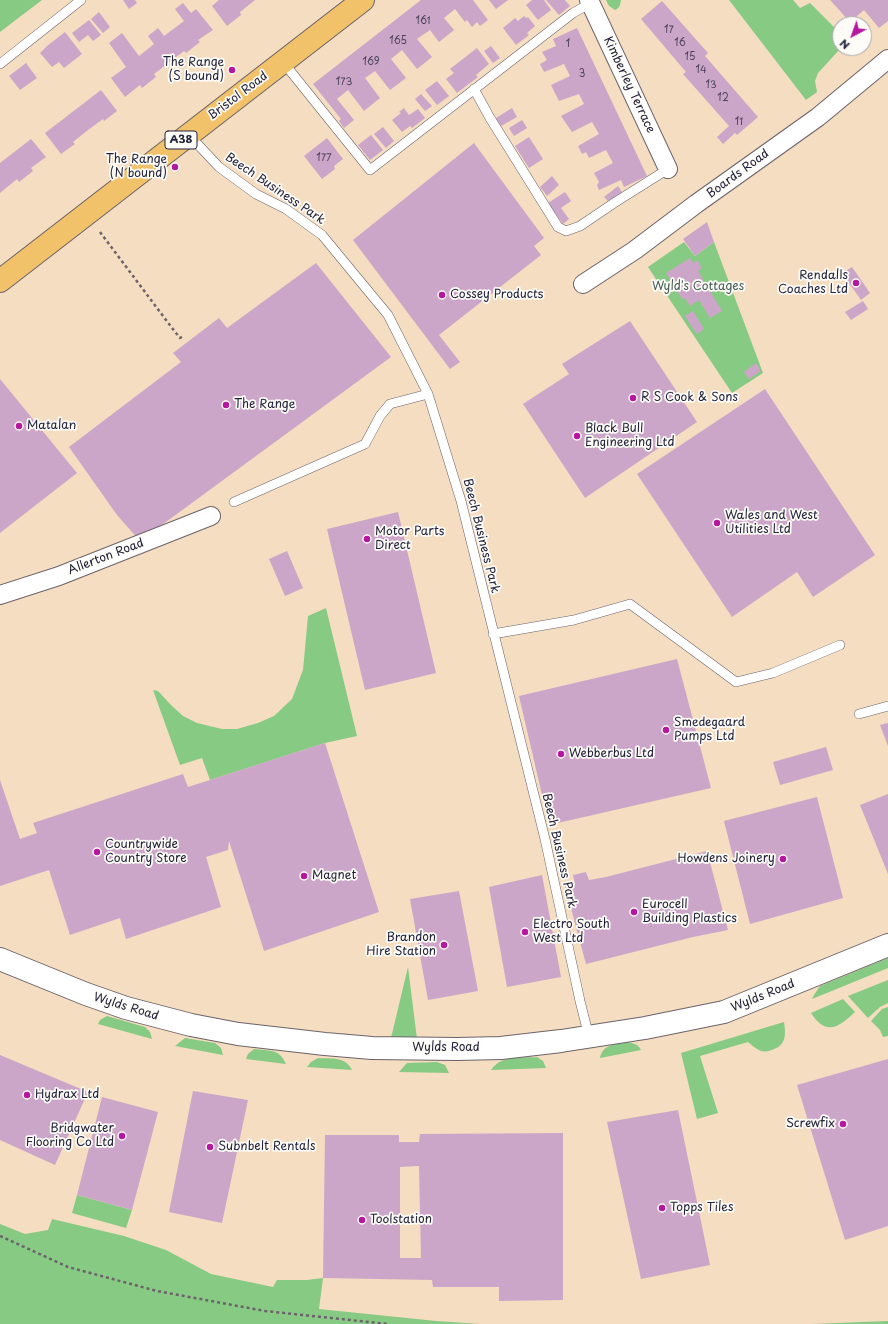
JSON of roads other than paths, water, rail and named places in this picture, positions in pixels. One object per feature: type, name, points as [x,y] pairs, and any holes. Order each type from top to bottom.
[{"type":"main road","name":"Bristol Road","points":[[0,281],[363,0]]},
{"type":"street","name":"Kimberley Terrace","points":[[590,2],[668,169]]},
{"type":"street","name":"Boards Road","points":[[583,284],[635,250],[818,116],[888,59]]},
{"type":"street","name":"Allerton Road","points":[[0,595],[60,576],[211,516]]},
{"type":"street","name":"Wylds Road","points":[[0,959],[86,994],[126,1008],[191,1025],[238,1034],[372,1048],[457,1049],[522,1046],[589,1037],[645,1028],[724,1012],[888,945]]},
{"type":"lane","points":[[0,64],[81,0]]},
{"type":"lane","points":[[283,62],[370,170],[573,13],[590,2]]},
{"type":"lane","points":[[474,89],[490,118],[558,227],[566,231],[580,226],[668,169]]},
{"type":"lane","name":"Beech Business Park","points":[[188,134],[219,167],[256,194],[286,210],[322,235],[388,315],[428,394],[461,502],[545,839],[589,1037]]},
{"type":"lane","points":[[234,502],[365,444],[380,416],[390,404],[428,394]]},
{"type":"lane","points":[[493,634],[574,620],[630,604],[736,682],[773,673],[840,645]]},
{"type":"lane","points":[[859,714],[888,706]]},
{"type":"place","name":"The Range (S bound)","points":[[232,70]]},
{"type":"place","name":"The Range (N bound)","points":[[175,167]]},
{"type":"place","name":"Rendalls Coaches Ltd","points":[[856,283]]},
{"type":"place","name":"Cossey Products","points":[[442,295]]},
{"type":"place","name":"R S Cook & Sons","points":[[633,398]]},
{"type":"place","name":"The Range","points":[[226,405]]},
{"type":"place","name":"Matalan","points":[[19,426]]},
{"type":"place","name":"Black Bull Engineering Ltd","points":[[577,436]]},
{"type":"place","name":"Wales and West Utilities Ltd","points":[[717,523]]},
{"type":"place","name":"Motor Parts Direct","points":[[367,539]]},
{"type":"place","name":"Smedegaard Pumps Ltd","points":[[666,730]]},
{"type":"place","name":"Webberbus Ltd","points":[[561,754]]},
{"type":"place","name":"Countrywide Country Store","points":[[97,852]]},
{"type":"place","name":"Howdens Joinery","points":[[783,859]]},
{"type":"place","name":"Magnet","points":[[304,876]]},
{"type":"place","name":"Eurocell Building Plastics","points":[[634,912]]},
{"type":"place","name":"Electro South West Ltd","points":[[525,932]]},
{"type":"place","name":"Brandon Hire Station","points":[[444,945]]},
{"type":"place","name":"Hydrax Ltd","points":[[27,1095]]},
{"type":"place","name":"Screwfix","points":[[843,1124]]},
{"type":"place","name":"Bridgwater Flooring Co Ltd","points":[[122,1136]]},
{"type":"place","name":"Subnbelt Rentals","points":[[210,1147]]},
{"type":"place","name":"Topps Tiles","points":[[662,1208]]},
{"type":"place","name":"Toolstation","points":[[362,1220]]},
{"type":"park label","name":"Wyld's Cottages","points":[[698,287]]}]
